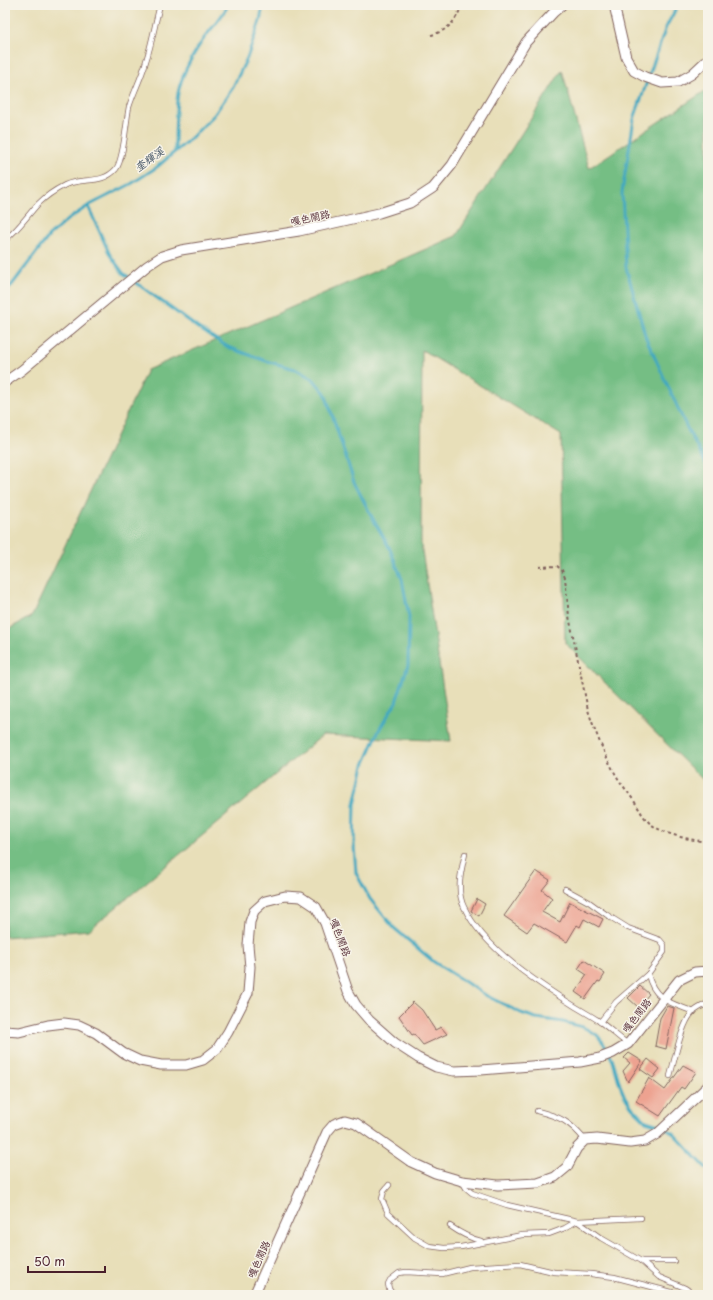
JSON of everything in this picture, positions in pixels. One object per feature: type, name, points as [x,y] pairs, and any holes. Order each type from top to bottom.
[{"type":"street","name":"嘎色鬧路","points":[[5,382],[22,370],[147,266],[162,256],[181,250],[300,231],[380,213],[410,203],[434,188],[452,165],[526,42],[552,13],[562,5]]},
{"type":"street","points":[[614,5],[626,56],[634,71],[662,83],[678,82],[692,74],[708,59]]},
{"type":"street","name":"嘎色鬧路","points":[[5,1031],[19,1032],[64,1023],[80,1025],[96,1033],[123,1053],[140,1061],[161,1065],[186,1064],[203,1060],[217,1049],[228,1032],[248,993],[250,967],[248,945],[250,922],[254,911],[266,901],[285,896],[302,897],[316,907],[325,923],[348,991],[356,1005],[369,1020],[395,1043],[418,1058],[436,1067],[454,1071],[580,1062],[600,1058],[613,1053],[628,1044],[679,980],[695,972],[708,970]]},
{"type":"street","points":[[585,1140],[597,1139],[630,1143],[645,1142],[658,1134],[708,1086]]},
{"type":"street","name":"嘎色鬧路","points":[[254,1295],[327,1132],[334,1124],[345,1120],[356,1123],[411,1162],[435,1173],[462,1180],[498,1185],[538,1183],[555,1177],[567,1167],[577,1148],[585,1140]]},
{"type":"lane","points":[[5,240],[52,192],[67,184],[77,181],[100,179],[109,175],[117,168],[121,156],[129,109],[133,94],[146,62],[160,5]]},
{"type":"lane","points":[[465,854],[460,873],[460,891],[464,907],[475,925],[517,968],[600,1022],[628,1044]]},
{"type":"lane","points":[[565,889],[594,905],[628,928],[660,940],[664,945],[664,952],[648,974],[616,1002],[600,1022]]},
{"type":"lane","points":[[648,974],[650,982],[663,1000],[694,1012]]},
{"type":"lane","points":[[670,1076],[686,1022],[694,1012],[708,1003]]},
{"type":"lane","points":[[537,1111],[555,1115],[567,1121],[585,1140]]},
{"type":"lane","points":[[462,1180],[466,1188],[472,1193],[507,1205],[577,1221],[641,1218]]},
{"type":"lane","points":[[389,1185],[384,1191],[382,1199],[388,1213],[415,1238],[429,1246],[444,1248],[461,1247],[522,1235],[549,1234],[565,1228],[577,1221]]},
{"type":"lane","points":[[577,1221],[601,1238],[641,1261],[660,1277],[678,1284],[688,1290],[689,1293],[687,1295]]},
{"type":"lane","points":[[450,1226],[466,1236],[483,1242]]},
{"type":"lane","points":[[641,1261],[674,1261]]},
{"type":"lane","points":[[393,1295],[388,1284],[390,1280],[399,1273],[442,1274],[470,1267],[520,1264],[554,1272],[614,1277],[683,1295]]},
{"type":"path","points":[[431,35],[440,33],[448,28],[458,16],[462,5]]},
{"type":"path","points":[[539,567],[557,566],[562,570],[565,578],[569,616],[588,710],[598,737],[617,777],[643,816],[654,826],[668,833],[708,842]]},
{"type":"green space","points":[[562,70],[589,168],[708,89],[708,785],[565,643],[561,435],[422,350],[421,544],[451,741],[323,735],[89,930],[5,937],[5,631],[32,616],[147,370],[456,236]]},
{"type":"building","points":[[536,871],[550,880],[542,890],[552,898],[542,912],[560,922],[570,902],[603,919],[599,927],[584,919],[580,927],[577,925],[567,942],[534,923],[527,932],[504,916]]},
{"type":"building","points":[[477,899],[485,904],[479,916],[471,911]]},
{"type":"building","points":[[584,960],[605,974],[585,999],[575,992],[587,975],[578,969]]},
{"type":"building","points":[[640,986],[649,994],[638,1007],[628,998]]},
{"type":"building","points":[[413,1002],[422,1010],[435,1030],[441,1027],[447,1034],[423,1045],[414,1034],[412,1035],[399,1016]]},
{"type":"building","points":[[667,1006],[674,1008],[666,1049],[655,1046],[660,1018]]},
{"type":"building","points":[[629,1053],[642,1061],[628,1082],[623,1071],[630,1063],[624,1058]]},
{"type":"building","points":[[648,1059],[660,1069],[653,1078],[640,1069]]},
{"type":"building","points":[[683,1065],[696,1072],[684,1089],[681,1087],[660,1116],[636,1101],[649,1078],[665,1090]]},
{"type":"waterway","points":[[175,151],[176,107],[182,79],[195,52],[228,5]]},
{"type":"waterway","name":"奎輝溪","points":[[5,294],[49,236],[67,220],[88,206],[131,184],[157,167],[191,138],[214,115],[232,89],[247,58],[260,21],[263,5]]},
{"type":"waterway","points":[[678,5],[666,27],[634,119],[622,192],[626,267],[646,338],[687,428],[708,468]]},
{"type":"waterway","points":[[88,206],[110,255],[123,273],[198,328],[228,347],[266,361],[295,369],[313,379],[325,393],[354,482],[389,547],[402,579],[409,617],[408,665],[396,702],[379,730],[364,765],[355,804],[354,845],[356,873],[370,899],[394,928],[434,962],[487,996],[521,1013],[536,1018],[583,1027],[597,1035],[605,1045],[613,1061],[620,1085],[625,1097],[632,1107],[646,1121],[662,1126],[674,1134],[708,1170]]}]
